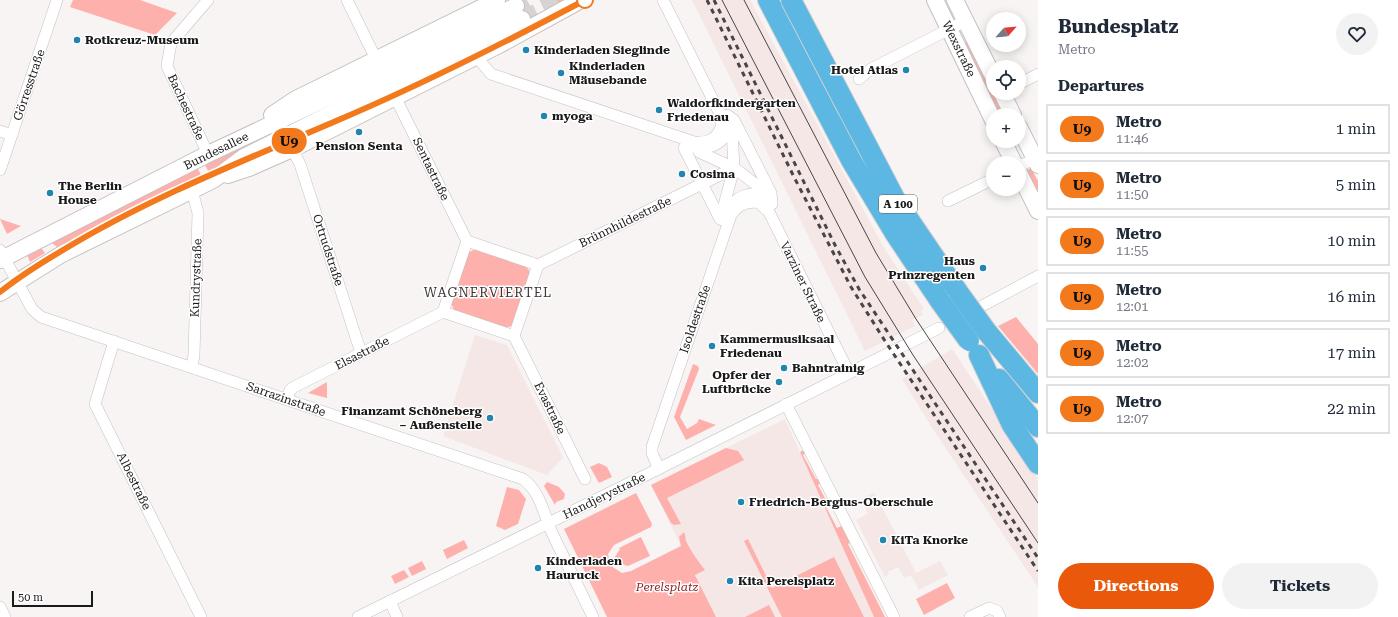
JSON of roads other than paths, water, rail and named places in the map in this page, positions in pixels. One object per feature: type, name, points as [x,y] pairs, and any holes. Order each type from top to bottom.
[{"type":"highway","name":"A 100","points":[[768,0],[851,160],[896,235],[940,301],[974,348],[1038,426]]},
{"type":"highway","name":"A 100","points":[[791,0],[895,199],[924,244],[987,332],[1038,393]]},
{"type":"highway","points":[[974,348],[1012,425],[1038,464]]},
{"type":"main road","points":[[252,133],[264,120],[296,99],[497,0]]},
{"type":"main road","points":[[213,180],[249,168],[292,149],[478,55],[520,14],[581,0]]},
{"type":"main road","name":"Wexstraße","points":[[935,0],[987,108]]},
{"type":"main road","name":"Wexstraße","points":[[955,0],[986,62]]},
{"type":"main road","name":"Bundesallee","points":[[1,256],[252,133],[520,14]]},
{"type":"main road","name":"Bundesallee","points":[[0,293],[54,258],[213,180],[244,157],[520,14]]},
{"type":"main road","points":[[1026,141],[1036,162]]},
{"type":"main road","points":[[1026,187],[1038,211]]},
{"type":"main road","points":[[42,237],[54,258]]},
{"type":"street","name":"Görresstraße","points":[[0,170],[58,0]]},
{"type":"street","name":"Bachestraße","points":[[208,0],[171,43],[167,66],[208,154]]},
{"type":"street","points":[[347,0],[376,59]]},
{"type":"street","points":[[663,0],[719,112],[722,125],[715,139],[700,142],[691,147]]},
{"type":"street","points":[[859,79],[871,69],[965,21]]},
{"type":"street","points":[[478,55],[481,62],[491,74],[691,147],[734,168],[770,194]]},
{"type":"street","points":[[1026,80],[1038,74]]},
{"type":"street","name":"Sentastraße","points":[[395,97],[467,241]]},
{"type":"street","points":[[691,147],[706,148],[719,143],[727,133],[727,115],[770,194],[772,204],[759,196],[744,196],[731,204],[723,213]]},
{"type":"street","points":[[723,213],[734,168],[732,124]]},
{"type":"street","points":[[0,131],[12,135]]},
{"type":"street","points":[[691,147],[706,182],[723,213]]},
{"type":"street","name":"Ortrudstraße","points":[[292,149],[300,164],[361,353]]},
{"type":"street","points":[[1026,164],[1036,162]]},
{"type":"street","name":"Brünnhildestraße","points":[[538,265],[734,168]]},
{"type":"street","points":[[948,201],[986,182]]},
{"type":"street","name":"Kundrystraße","points":[[192,190],[198,213],[194,355],[192,367]]},
{"type":"street","name":"Isoldestraße","points":[[659,468],[652,453],[652,447],[731,215],[735,208],[746,202],[758,202],[769,212]]},
{"type":"street","name":"Varziner Straße","points":[[769,212],[849,373]]},
{"type":"street","points":[[467,241],[538,265],[514,336],[443,312],[467,241]]},
{"type":"street","name":"Sarrazinstraße","points":[[1,256],[36,314],[516,476],[529,484],[533,489],[549,523]]},
{"type":"street","points":[[982,306],[1038,276]]},
{"type":"street","name":"Elsastraße","points":[[288,399],[290,390],[294,387],[443,312]]},
{"type":"street","name":"Handjerystraße","points":[[358,617],[939,328]]},
{"type":"street","name":"Evastraße","points":[[514,336],[585,479]]},
{"type":"street","name":"Albestraße","points":[[114,341],[95,404],[201,617]]},
{"type":"street","points":[[786,404],[894,617]]},
{"type":"street","points":[[549,523],[593,617]]},
{"type":"street","points":[[390,601],[397,617]]},
{"type":"street","points":[[0,607],[5,617]]},
{"type":"street","points":[[970,617],[989,608],[997,611],[1000,617]]},
{"type":"tunnel","points":[[516,6],[527,0]]},
{"type":"tunnel","points":[[522,19],[561,0]]},
{"type":"tram line","points":[[722,0],[865,277],[913,355],[1038,543]]},
{"type":"tram line","points":[[744,0],[876,253],[916,319],[1038,503]]},
{"type":"railway","points":[[707,0],[795,179],[851,287],[885,341],[1038,571]]},
{"type":"railway","points":[[714,0],[835,245],[859,289],[1038,558]]},
{"type":"metro line","name":"U9","points":[[0,292],[18,278],[92,232],[176,189],[365,108],[540,24],[585,0]]},
{"type":"place","name":"Rotkreuz-Museum","points":[[77,40]]},
{"type":"place","name":"Kinderladen Sieglinde","points":[[526,50]]},
{"type":"place","name":"Hotel Atlas","points":[[906,70]]},
{"type":"place","name":"Kinderladen Mäusebande","points":[[561,73]]},
{"type":"place","name":"Waldorfkindergarten Friedenau","points":[[659,110]]},
{"type":"place","name":"myoga","points":[[544,116]]},
{"type":"place","name":"Pension Senta","points":[[359,132]]},
{"type":"place","name":"Cosima","points":[[682,174]]},
{"type":"place","name":"The Berlin House","points":[[50,193]]},
{"type":"place","name":"Haus Prinzregenten","points":[[983,268]]},
{"type":"place","name":"Kammermusiksaal Friedenau","points":[[712,346]]},
{"type":"place","name":"Bahntrainig","points":[[784,368]]},
{"type":"place","name":"Opfer der Luftbrücke","points":[[779,382]]},
{"type":"place","name":"Finanzamt Schöneberg – Außenstelle","points":[[490,418]]},
{"type":"place","name":"Friedrich-Bergius-Oberschule","points":[[741,502]]},
{"type":"place","name":"KiTa Knorke","points":[[883,540]]},
{"type":"place","name":"Kinderladen Hauruck","points":[[538,568]]},
{"type":"place","name":"Kita Perelsplatz","points":[[730,581]]},
{"type":"district","name":"WAGNERVIERTEL","points":[[488,292]]},
{"type":"park label","name":"Perelsplatz","points":[[667,587]]}]
